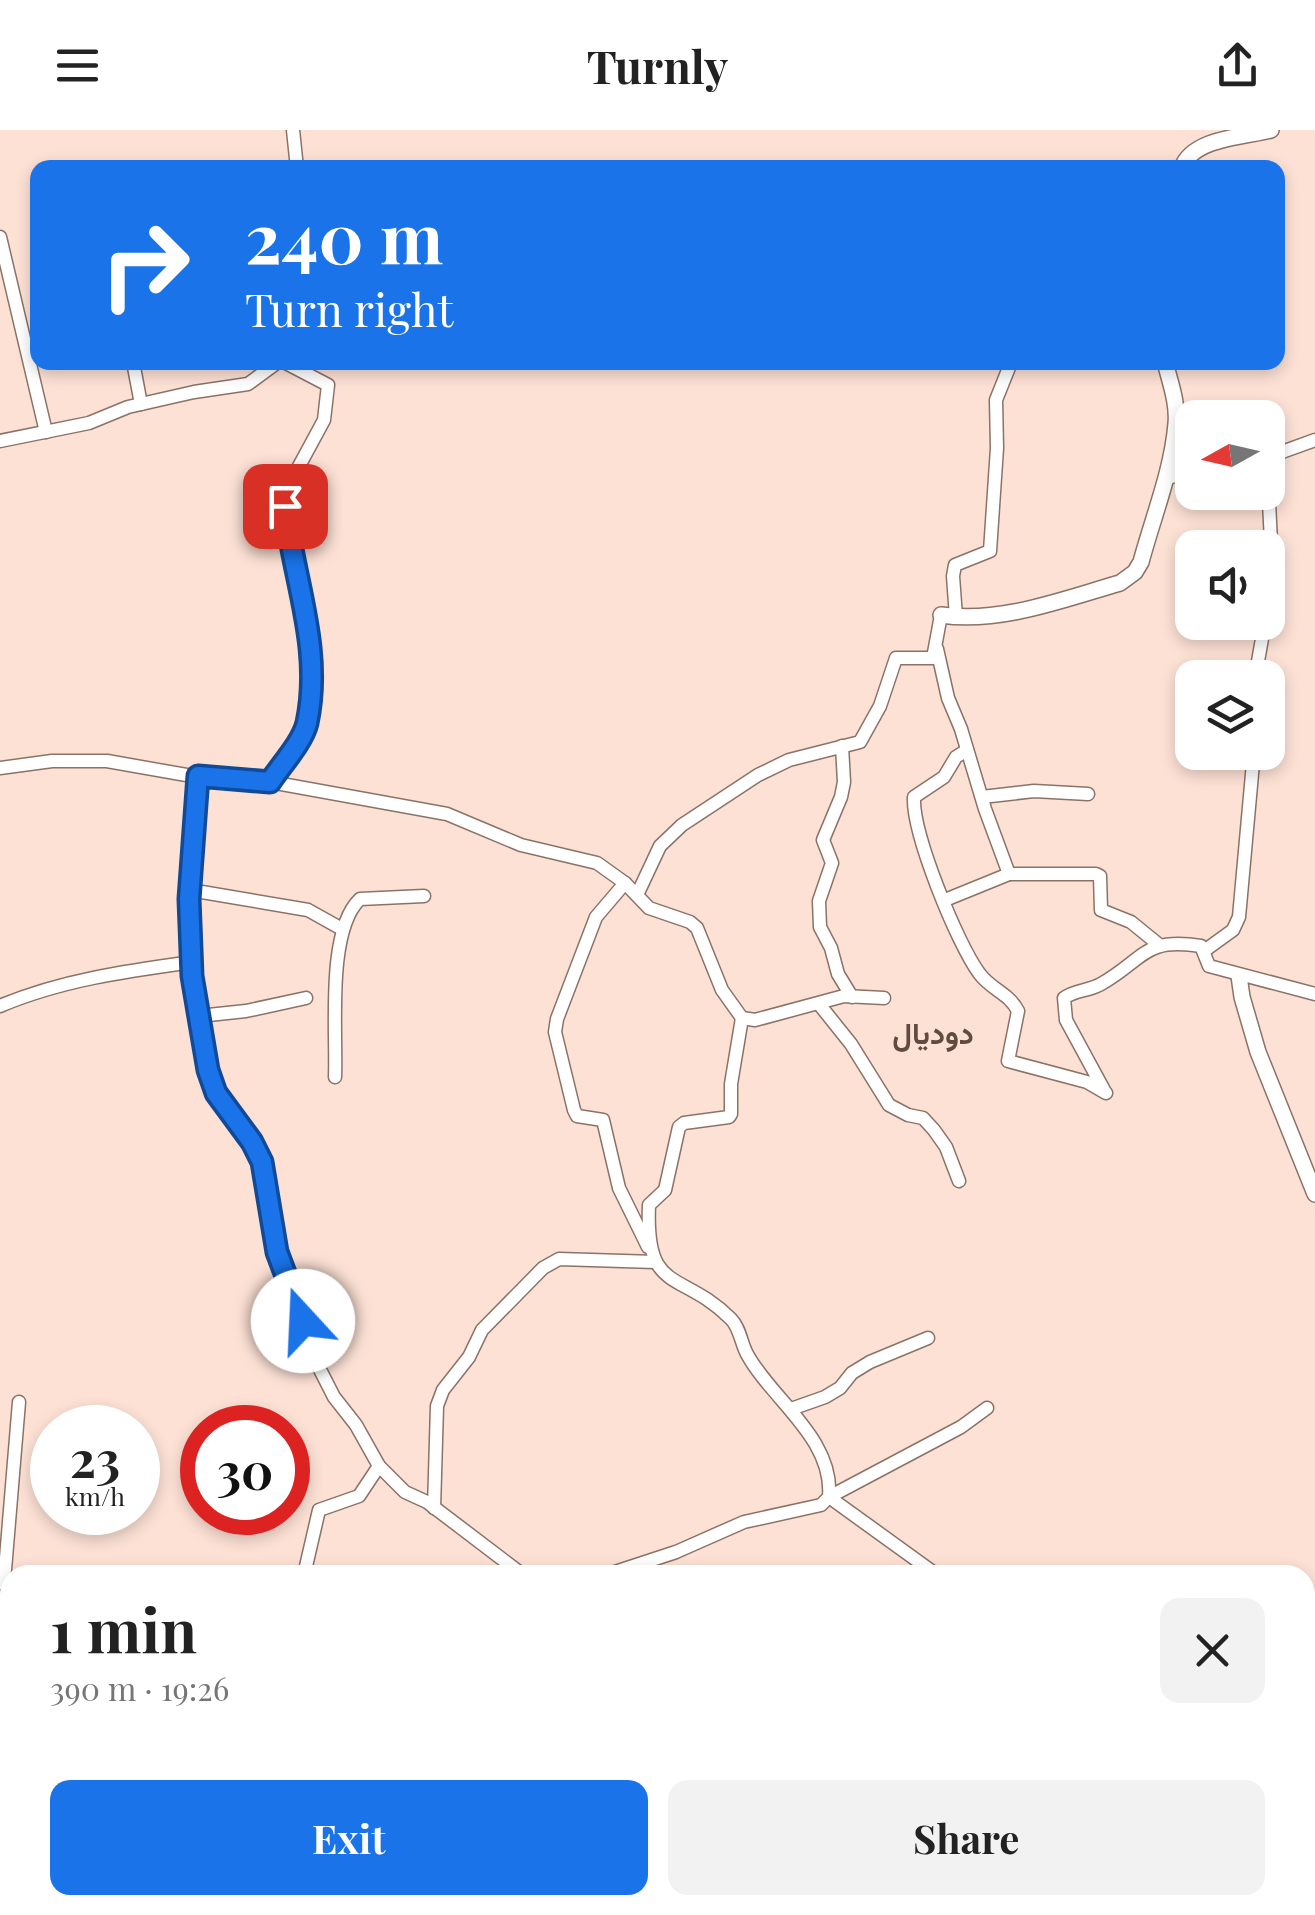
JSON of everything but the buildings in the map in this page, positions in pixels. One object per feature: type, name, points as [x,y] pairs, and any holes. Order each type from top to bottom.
[{"type":"street","points":[[293,130],[296,160]]},
{"type":"street","points":[[1185,160],[1203,146],[1271,130]]},
{"type":"street","points":[[0,237],[30,364]]},
{"type":"street","points":[[31,370],[46,432]]},
{"type":"street","points":[[135,370],[142,404]]},
{"type":"street","points":[[0,441],[89,422],[142,404],[248,384],[269,370]]},
{"type":"street","points":[[270,782],[306,726],[312,663],[285,506],[291,480],[324,420],[328,385],[297,370]]},
{"type":"street","points":[[637,895],[660,846],[682,825],[758,775],[789,760],[860,742],[880,706],[896,658],[933,658],[949,616],[956,565],[990,551],[996,400],[1008,370]]},
{"type":"street","points":[[949,616],[995,615],[1120,583],[1135,572],[1165,478],[1176,423],[1167,370]]},
{"type":"street","points":[[1285,451],[1315,440]]},
{"type":"street","points":[[1165,478],[1175,476]]},
{"type":"street","points":[[936,646],[948,698],[1009,874]]},
{"type":"street","points":[[842,746],[844,782],[823,840],[832,863],[819,901],[819,918],[838,974],[852,997]]},
{"type":"street","points":[[967,750],[956,758],[944,778],[914,797],[931,873],[944,900],[980,974],[1004,993],[1018,1011],[1008,1062],[1086,1082],[1106,1093],[1066,1020],[1064,998],[1101,984],[1158,944],[1202,946],[1209,966],[1315,994]]},
{"type":"street","points":[[0,768],[107,761],[198,776],[270,782],[447,814],[521,846],[597,863],[625,883],[649,908],[690,922],[697,928],[722,990],[742,1018],[731,1084],[731,1114],[684,1122],[679,1127],[665,1190],[649,1205],[652,1256]]},
{"type":"street","points":[[1204,951],[1233,930],[1239,917],[1252,770]]},
{"type":"street","points":[[198,776],[190,890],[192,962],[208,1070],[216,1093],[262,1162],[277,1252],[310,1350],[334,1397],[356,1425],[379,1466],[405,1492],[434,1508],[510,1565]]},
{"type":"street","points":[[982,798],[1034,791],[1088,794]]},
{"type":"street","points":[[944,900],[1009,874],[1096,874],[1100,876],[1101,910],[1131,922],[1158,944]]},
{"type":"street","points":[[625,883],[596,917],[557,1020],[555,1032],[574,1110],[577,1116],[603,1120],[619,1188],[652,1256],[664,1275],[734,1322],[747,1355],[791,1409],[826,1464],[829,1497],[924,1565]]},
{"type":"street","points":[[190,890],[308,910],[342,929]]},
{"type":"street","points":[[335,1078],[334,1012],[342,929],[350,911],[360,899],[424,896]]},
{"type":"street","points":[[0,1006],[25,995],[118,972],[192,962]]},
{"type":"street","points":[[1239,976],[1258,1052],[1315,1194]]},
{"type":"street","points":[[742,1018],[755,1020],[852,997],[884,998]]},
{"type":"street","points":[[200,1016],[306,998]]},
{"type":"street","points":[[819,1004],[851,1044],[890,1105],[908,1116],[923,1118],[934,1130],[946,1147],[959,1181]]},
{"type":"street","points":[[434,1508],[437,1406],[482,1330],[542,1268],[559,1259],[652,1256]]},
{"type":"street","points":[[791,1409],[825,1398],[870,1362],[928,1338]]},
{"type":"street","points":[[6,1565],[20,1402]]},
{"type":"street","points":[[636,1565],[744,1522],[821,1505],[988,1408]]},
{"type":"street","points":[[306,1565],[318,1510],[359,1496],[379,1466]]},
{"type":"district","name":"دودیال","points":[[933,1034]]},
{"type":"route","points":[[285,506],[288,536],[307,610],[312,663],[306,726],[270,782],[198,776],[189,899],[192,976],[208,1070],[216,1093],[262,1162],[277,1252],[303,1321]]}]
